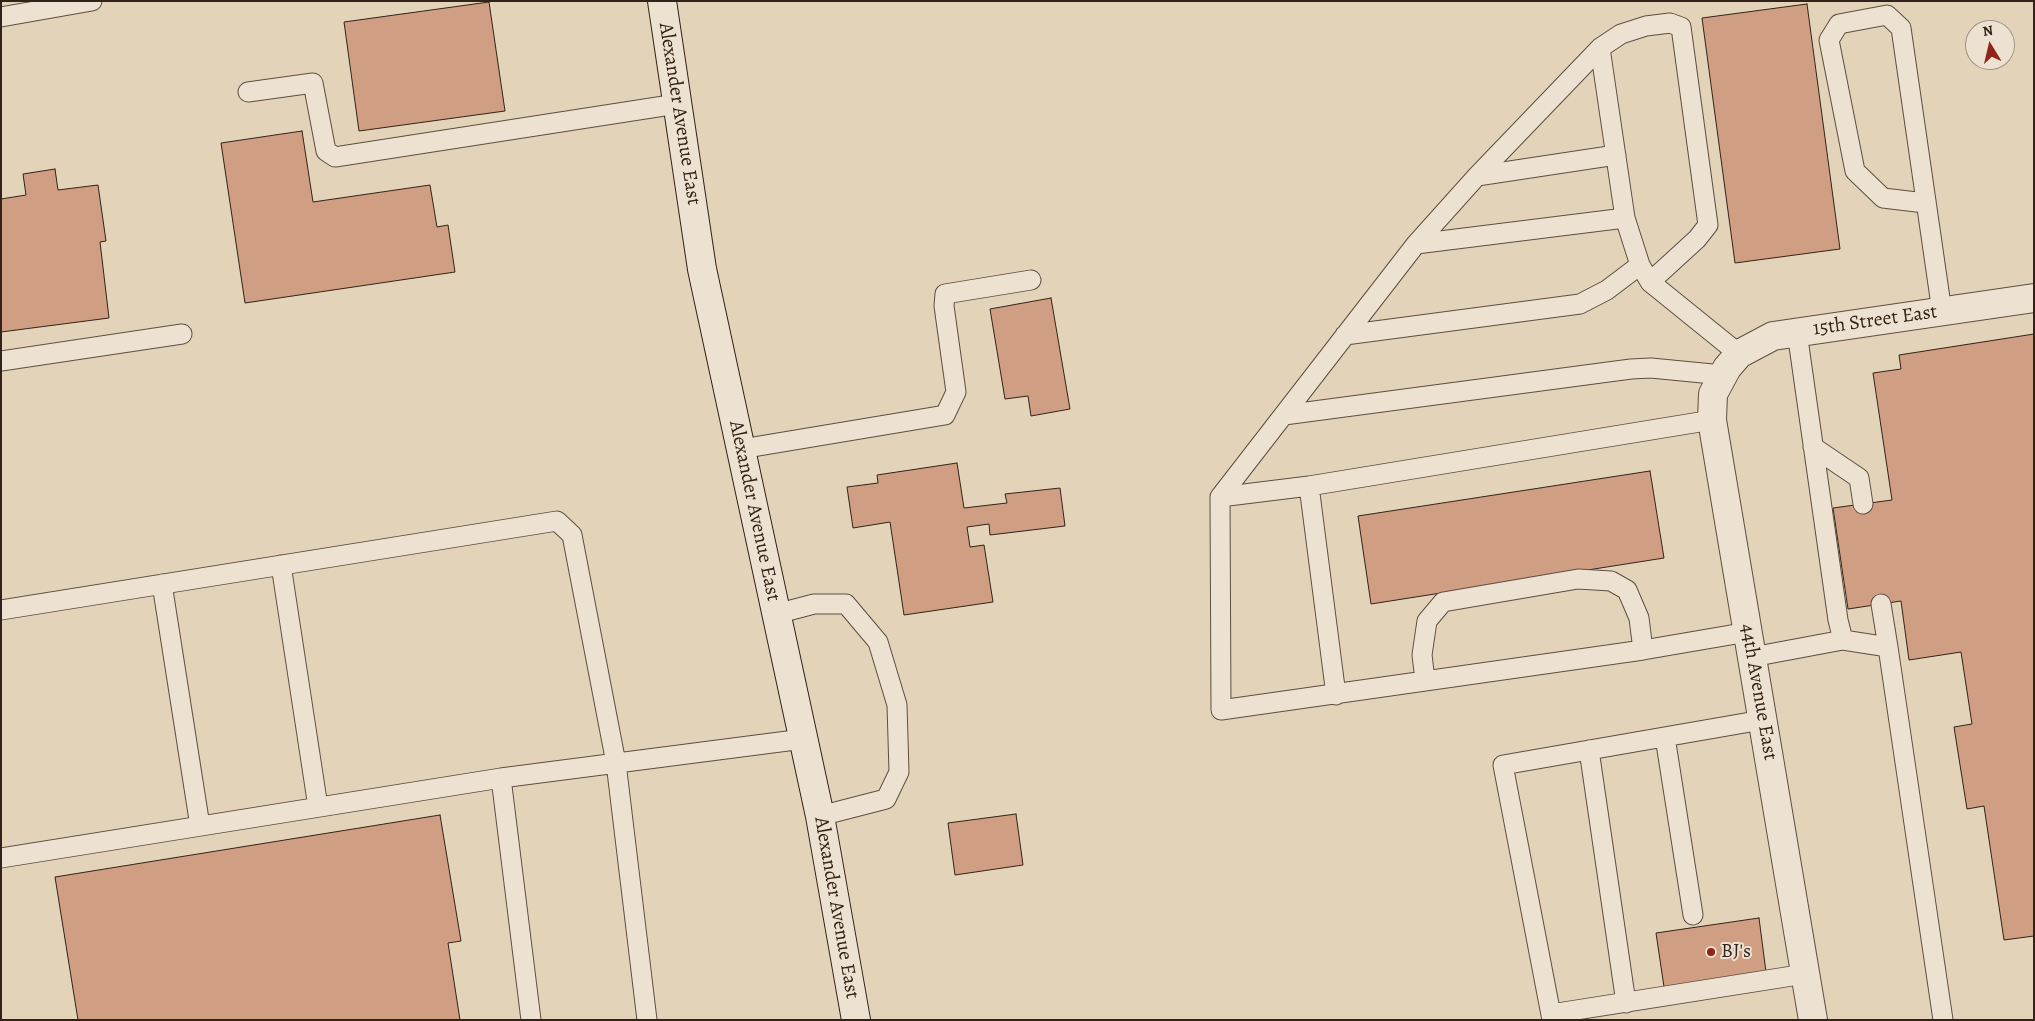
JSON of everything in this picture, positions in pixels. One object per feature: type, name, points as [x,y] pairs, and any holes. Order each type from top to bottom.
[{"type":"street","name":"Alexander Avenue East","points":[[662,1],[702,270],[820,816],[856,1020]]},
{"type":"street","name":"15th Street East","points":[[1729,365],[1773,336],[2034,298]]},
{"type":"street","name":"44th Avenue East","points":[[1729,365],[1713,394],[1712,420],[1813,1020]]},
{"type":"lane","points":[[1,18],[83,2]]},
{"type":"lane","points":[[1925,203],[1882,198],[1855,171],[1829,40],[1839,24],[1887,15],[1900,28],[1942,312]]},
{"type":"lane","points":[[1650,282],[1697,239],[1708,225],[1682,27],[1670,23],[1646,26],[1621,34],[1600,48],[1477,176],[1416,244],[1220,497],[1221,710],[1643,650],[1843,640],[1888,647]]},
{"type":"lane","points":[[1600,48],[1625,218],[1640,264],[1650,282],[1729,365]]},
{"type":"lane","points":[[248,92],[313,83],[326,151],[335,157],[677,104]]},
{"type":"lane","points":[[1477,176],[1616,155]]},
{"type":"lane","points":[[1416,244],[1625,218]]},
{"type":"lane","points":[[1345,335],[1580,304],[1607,290],[1640,264]]},
{"type":"lane","points":[[740,449],[945,415],[956,392],[944,306],[945,294],[1031,280]]},
{"type":"lane","points":[[1796,332],[1838,620],[1843,640]]},
{"type":"lane","points":[[1,361],[182,334]]},
{"type":"lane","points":[[1284,415],[1631,369],[1729,365]]},
{"type":"lane","points":[[1220,497],[1310,486],[1712,420]]},
{"type":"lane","points":[[1813,447],[1858,478],[1863,504]]},
{"type":"lane","points":[[1310,486],[1336,695]]},
{"type":"lane","points":[[1,610],[557,521],[572,534],[616,763],[647,1020]]},
{"type":"lane","points":[[281,565],[318,808]]},
{"type":"lane","points":[[1425,680],[1422,655],[1428,621],[1443,602],[1578,579],[1612,581],[1628,590],[1640,618],[1643,650]]},
{"type":"lane","points":[[162,584],[200,826]]},
{"type":"lane","points":[[776,614],[814,604],[846,604],[878,642],[897,705],[899,772],[886,799],[820,816]]},
{"type":"lane","points":[[1881,604],[1943,1020]]},
{"type":"lane","points":[[1762,720],[1504,765],[1552,1017],[1805,974]]},
{"type":"lane","points":[[1665,737],[1693,915]]},
{"type":"lane","points":[[1,858],[501,778],[803,739]]},
{"type":"lane","points":[[1589,750],[1626,1003]]},
{"type":"lane","points":[[501,778],[531,1020]]},
{"type":"building","points":[[489,2],[505,111],[359,131],[344,22]]},
{"type":"building","points":[[1807,4],[1840,249],[1735,263],[1702,18]]},
{"type":"building","points":[[302,131],[313,202],[430,185],[437,227],[448,225],[455,272],[245,303],[221,143]]},
{"type":"building","points":[[55,169],[58,190],[98,185],[106,241],[100,242],[109,318],[1,332],[1,199],[26,195],[23,174]]},
{"type":"building","points":[[1051,298],[1070,409],[1031,416],[1028,396],[1005,399],[990,309]]},
{"type":"building","points":[[2034,334],[2034,936],[2004,940],[1984,806],[1967,809],[1954,727],[1972,724],[1961,652],[1909,660],[1901,601],[1848,609],[1833,508],[1892,500],[1873,373],[1901,369],[1899,355]]},
{"type":"building","points":[[957,463],[964,508],[1007,503],[1005,494],[1060,488],[1065,526],[990,535],[989,524],[967,527],[970,547],[984,545],[993,602],[904,615],[890,522],[853,528],[847,487],[878,483],[877,475]]},
{"type":"building","points":[[1650,471],[1664,558],[1371,604],[1358,516]]},
{"type":"building","points":[[1016,814],[1023,865],[955,875],[948,823]]},
{"type":"building","points":[[440,815],[461,941],[448,943],[460,1020],[78,1020],[55,877]]},
{"type":"building","name":"BJ's","points":[[1759,918],[1766,972],[1664,987],[1656,933]]},
{"type":"place","name":"BJ's","points":[[1711,952]]}]
